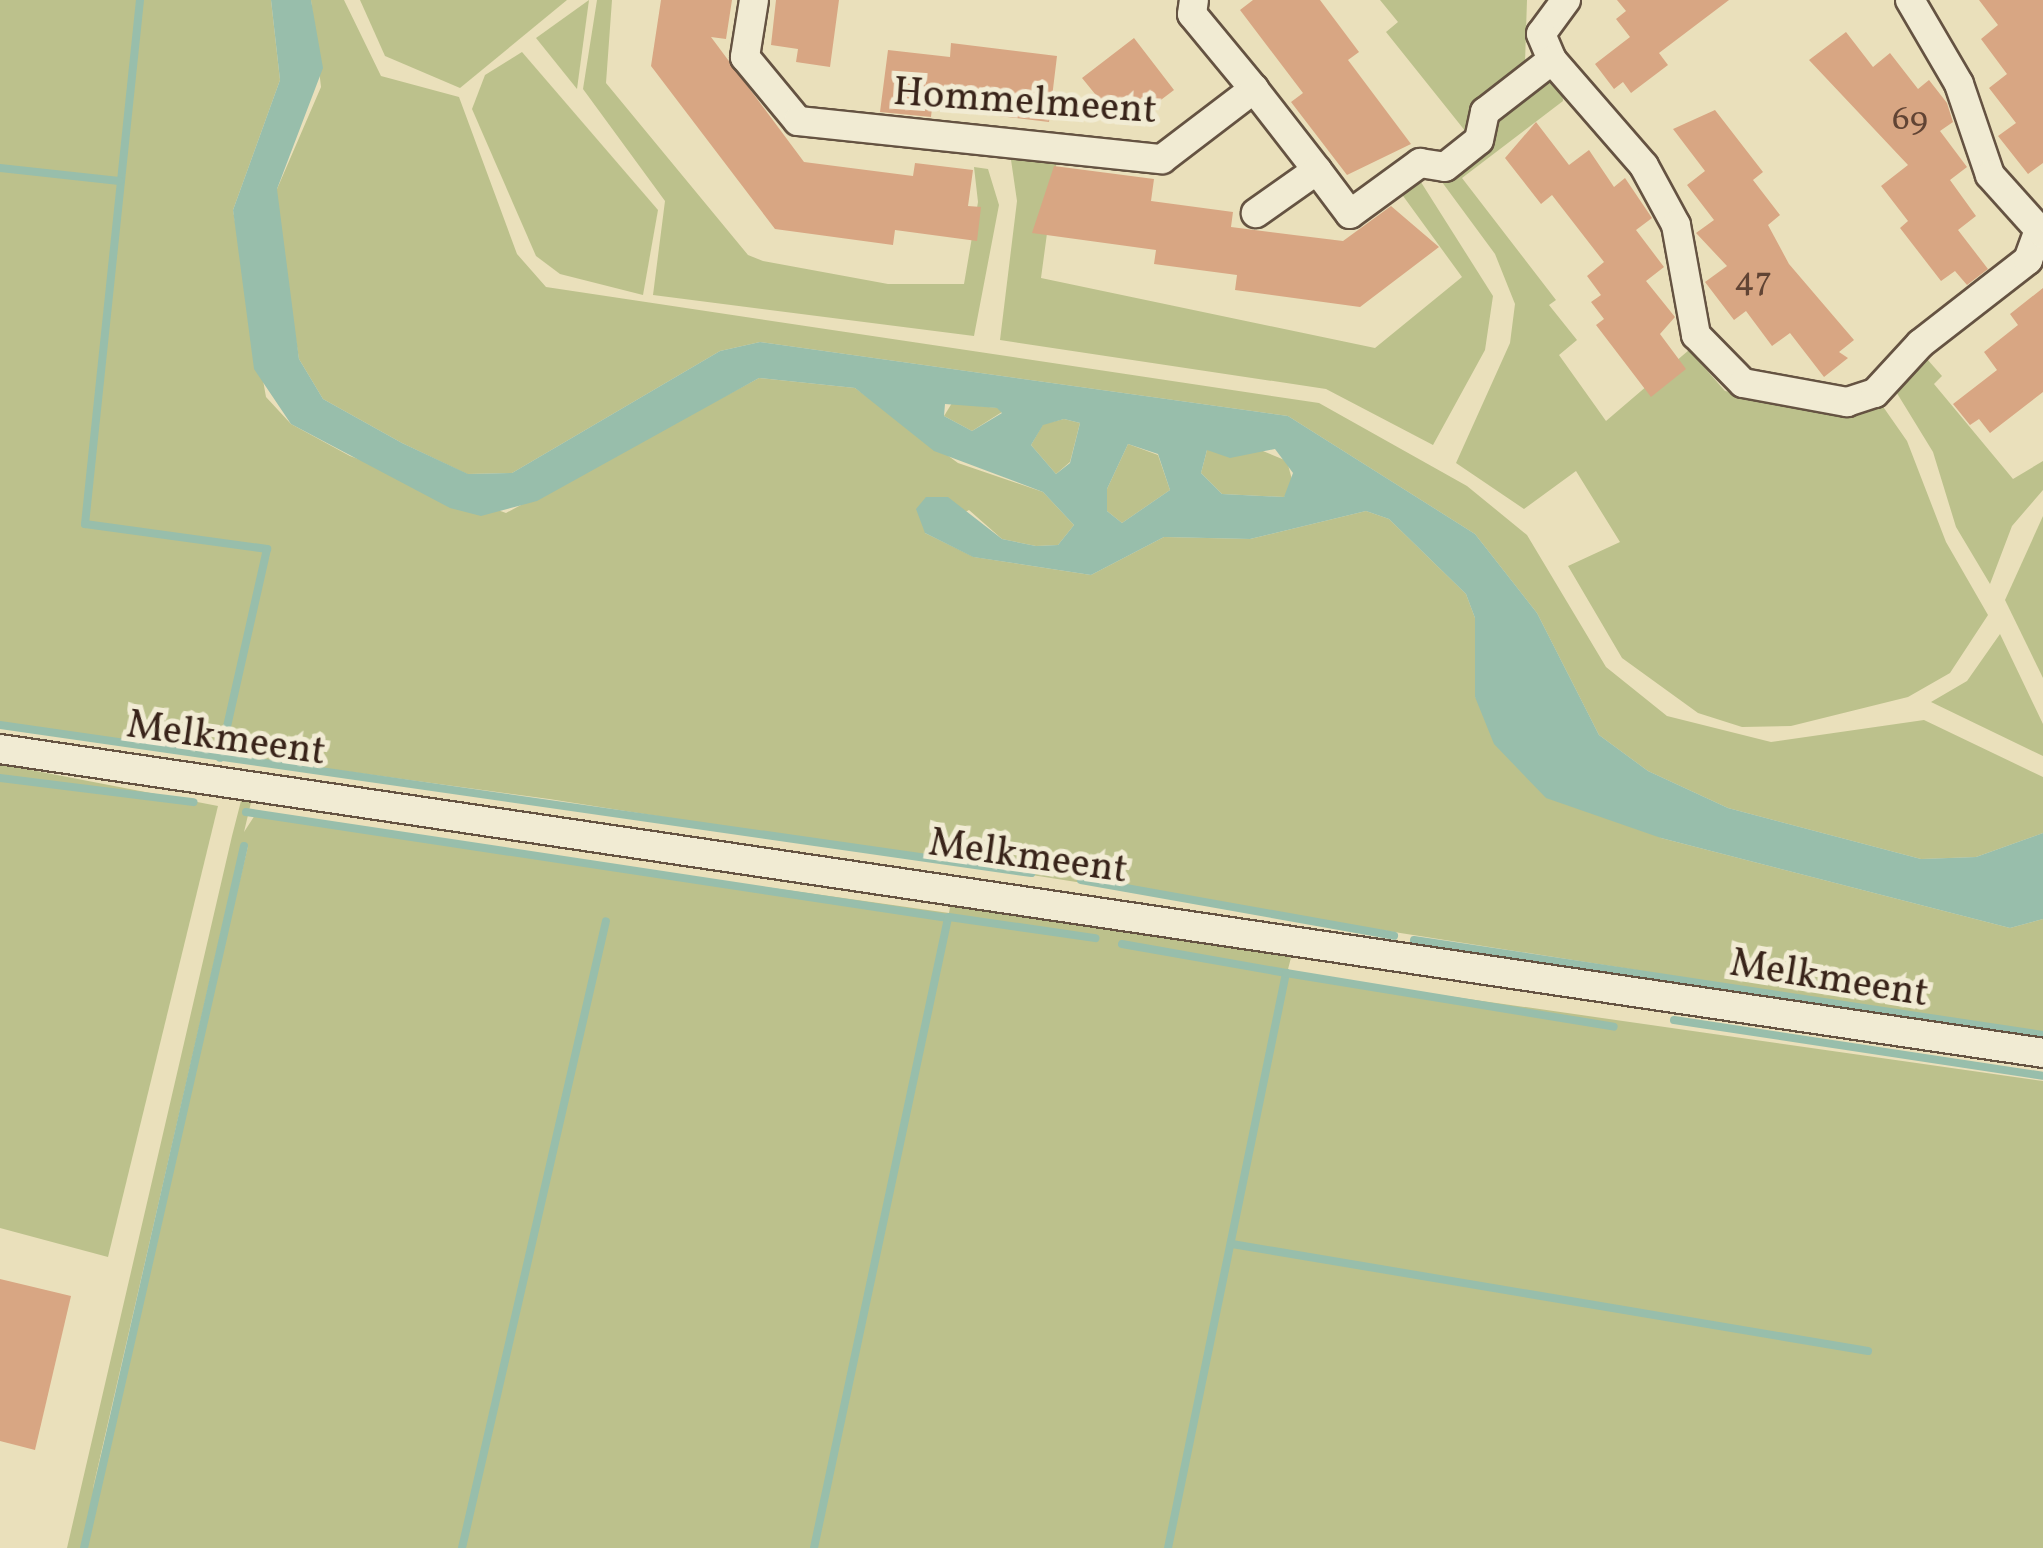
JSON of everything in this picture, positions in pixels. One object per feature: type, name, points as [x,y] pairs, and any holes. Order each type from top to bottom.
[{"type":"street","name":"Hommelmeent","points":[[754,0],[745,57],[798,121],[1162,159],[1254,89]]},
{"type":"street","points":[[1194,0],[1192,14],[1350,214],[1420,163],[1445,167],[1479,140],[1485,112],[1552,60]]},
{"type":"street","points":[[1566,0],[1541,34],[1552,60],[1644,166],[1676,225],[1696,335],[1743,383],[1847,402],[1875,393],[1920,344],[2028,260],[2041,234],[1990,174],[1960,84],[1910,0]]},
{"type":"street","points":[[1256,214],[1317,170]]},
{"type":"street","name":"Melkmeent","points":[[0,749],[2043,1053]]},
{"type":"shaded area","points":[[0,0],[271,0],[280,80],[233,210],[266,397],[291,424],[350,456],[506,513],[759,378],[855,388],[958,463],[1043,492],[1074,525],[1058,545],[1036,546],[1002,539],[969,510],[925,533],[974,557],[1091,575],[1164,537],[1250,539],[1366,511],[1389,519],[1466,594],[1475,618],[1475,697],[1661,838],[2010,928],[2043,919],[2043,1034],[549,799],[0,724]]},
{"type":"shaded area","points":[[271,0],[311,0],[323,68],[277,189],[299,359],[323,399],[402,443],[468,474],[512,473],[720,351],[760,342],[1288,416],[1475,534],[1537,613],[1599,735],[1648,771],[1728,808],[1921,859],[1976,857],[2043,833],[2043,919],[2010,928],[1661,838],[1546,798],[1494,744],[1475,697],[1475,618],[1466,594],[1389,519],[1366,511],[1250,539],[1164,537],[1091,575],[973,557],[925,533],[916,509],[926,497],[948,497],[1002,539],[1036,546],[1058,545],[1074,525],[1043,492],[934,451],[855,388],[759,378],[537,501],[481,516],[450,508],[291,424],[254,369],[233,210],[280,80]],"holes":[[[945,404],[997,408],[1002,413],[972,431],[944,416]],[[1064,419],[1080,423],[1070,463],[1056,474],[1031,445],[1043,425]],[[1128,444],[1158,454],[1170,490],[1122,523],[1107,511],[1107,489]],[[1275,449],[1293,473],[1284,497],[1222,494],[1201,473],[1207,450],[1230,458]]]},
{"type":"shaded area","points":[[311,0],[344,0],[381,76],[459,97],[517,254],[546,287],[1319,403],[1467,486],[1527,535],[1606,667],[1667,716],[1771,742],[1924,720],[2043,777],[2043,833],[1976,857],[1921,859],[1728,808],[1648,771],[1599,735],[1537,613],[1475,534],[1288,416],[760,342],[720,351],[512,473],[467,474],[402,443],[323,399],[299,359],[276,218],[277,189],[321,87]]},
{"type":"shaded area","points":[[360,0],[567,0],[460,88],[385,56]]},
{"type":"shaded area","points":[[589,0],[577,89],[536,38]]},
{"type":"shaded area","points":[[597,0],[612,0],[606,83],[748,255],[888,284],[964,284],[978,202],[974,167],[988,169],[999,205],[974,336],[653,295],[665,201],[583,89]]},
{"type":"shaded area","points":[[1380,0],[1527,0],[1525,63],[1475,101],[1470,137],[1386,32],[1398,22]]},
{"type":"shaded area","points":[[522,52],[658,210],[643,295],[560,274],[536,256],[472,109],[485,75]]},
{"type":"shaded area","points":[[1543,80],[1562,86],[1563,101],[1462,178],[1556,300],[1549,305],[1577,340],[1559,355],[1606,421],[1689,350],[1725,391],[1849,416],[1877,398],[1907,441],[1946,542],[1988,615],[1950,673],[1908,697],[1791,726],[1742,727],[1698,713],[1622,658],[1568,566],[1620,542],[1576,471],[1524,509],[1456,463],[1510,343],[1515,304],[1495,254],[1439,178],[1495,114]]},
{"type":"shaded area","points":[[1010,153],[1057,159],[1041,278],[1375,348],[1462,277],[1398,189],[1419,179],[1493,296],[1485,350],[1433,445],[1326,389],[1000,340],[1017,201]]},
{"type":"shaded area","points":[[1927,359],[1942,376],[1934,384],[2013,479],[2043,461],[2043,490],[2012,526],[1990,584],[1956,527],[1933,452],[1895,390]]},
{"type":"shaded area","points":[[952,403],[998,408],[1002,412],[972,431],[944,416]]},
{"type":"shaded area","points":[[1064,419],[1080,423],[1070,462],[1056,474],[1031,445],[1043,424]]},
{"type":"shaded area","points":[[1128,444],[1158,455],[1170,490],[1122,523],[1107,511],[1107,489]]},
{"type":"shaded area","points":[[1258,449],[1287,461],[1294,487],[1284,497],[1222,494],[1201,473],[1207,450]]},
{"type":"shaded area","points":[[2043,516],[2043,678],[2005,600]]},
{"type":"shaded area","points":[[2000,634],[2043,724],[2043,756],[1931,702],[1967,681]]},
{"type":"shaded area","points":[[0,764],[218,806],[108,1257],[0,1228]]},
{"type":"shaded area","points":[[253,794],[244,832],[255,815],[949,913],[952,897],[1293,950],[1287,973],[2043,1081],[2043,1548],[67,1548],[241,801]],"holes":[[[241,845],[248,846],[93,1489]]]},
{"type":"building","points":[[661,0],[732,0],[726,39],[711,37],[804,162],[913,176],[915,163],[973,170],[968,206],[981,207],[977,241],[895,230],[893,245],[775,229],[651,66]]},
{"type":"building","points":[[776,0],[839,0],[830,67],[796,62],[798,49],[771,45]]},
{"type":"building","points":[[1253,0],[1320,0],[1359,52],[1348,60],[1411,144],[1347,175],[1291,102],[1303,93],[1240,10]]},
{"type":"building","points":[[1617,0],[1729,0],[1659,53],[1668,65],[1631,93],[1623,82],[1614,89],[1595,64],[1630,37],[1616,19],[1626,11]]},
{"type":"building","points":[[1979,0],[2043,0],[2043,163],[2028,174],[1998,136],[2016,123],[1989,88],[2007,74],[1981,39],[1998,25]]},
{"type":"building","points":[[1846,32],[1873,67],[1890,53],[1918,89],[1929,80],[1947,103],[1953,122],[1940,131],[1967,167],[1950,180],[1976,216],[1958,230],[1988,269],[1967,285],[1955,271],[1941,281],[1900,228],[1908,221],[1881,186],[1908,165],[1809,60]]},
{"type":"building","points":[[1134,38],[1174,90],[1133,121],[1114,97],[1104,105],[1082,78]]},
{"type":"building","points":[[951,43],[1057,56],[1049,122],[932,108],[931,117],[880,112],[888,50],[950,57]]},
{"type":"building","points":[[1715,110],[1763,172],[1753,180],[1780,215],[1768,225],[1789,264],[1854,340],[1839,352],[1848,358],[1824,377],[1790,333],[1772,346],[1746,311],[1734,320],[1705,282],[1727,266],[1696,233],[1714,220],[1687,185],[1705,171],[1673,129]]},
{"type":"building","points":[[1536,122],[1569,165],[1589,150],[1614,187],[1625,178],[1652,218],[1636,230],[1664,267],[1646,281],[1675,317],[1660,334],[1686,369],[1651,397],[1596,325],[1604,319],[1591,302],[1601,295],[1587,276],[1604,262],[1552,195],[1541,204],[1505,158]]},
{"type":"building","points":[[1054,166],[1154,179],[1151,201],[1233,212],[1231,227],[1343,241],[1391,206],[1439,247],[1360,307],[1235,290],[1237,275],[1154,264],[1156,250],[1032,233]]},
{"type":"building","points":[[2043,288],[2043,392],[1990,433],[1979,419],[1970,425],[1953,404],[1997,370],[1984,352],[2018,325],[2010,314]]},
{"type":"building","points":[[0,1279],[71,1296],[35,1450],[0,1441]]},
{"type":"waterway","points":[[140,0],[85,524],[267,549],[220,758]]},
{"type":"waterway","points":[[0,168],[119,181]]},
{"type":"waterway","points":[[0,725],[1031,873]]},
{"type":"waterway","points":[[0,778],[194,802]]},
{"type":"waterway","points":[[246,812],[948,918],[814,1548]]},
{"type":"waterway","points":[[84,1548],[244,846]]},
{"type":"waterway","points":[[1081,880],[1394,936]]},
{"type":"waterway","points":[[949,917],[1095,938]]},
{"type":"waterway","points":[[462,1548],[606,921]]},
{"type":"waterway","points":[[1414,940],[2043,1035]]},
{"type":"waterway","points":[[1122,944],[1286,973],[1168,1548]]},
{"type":"waterway","points":[[1286,973],[1614,1027]]},
{"type":"waterway","points":[[1674,1020],[2043,1076]]},
{"type":"waterway","points":[[1232,1244],[1868,1351]]}]
